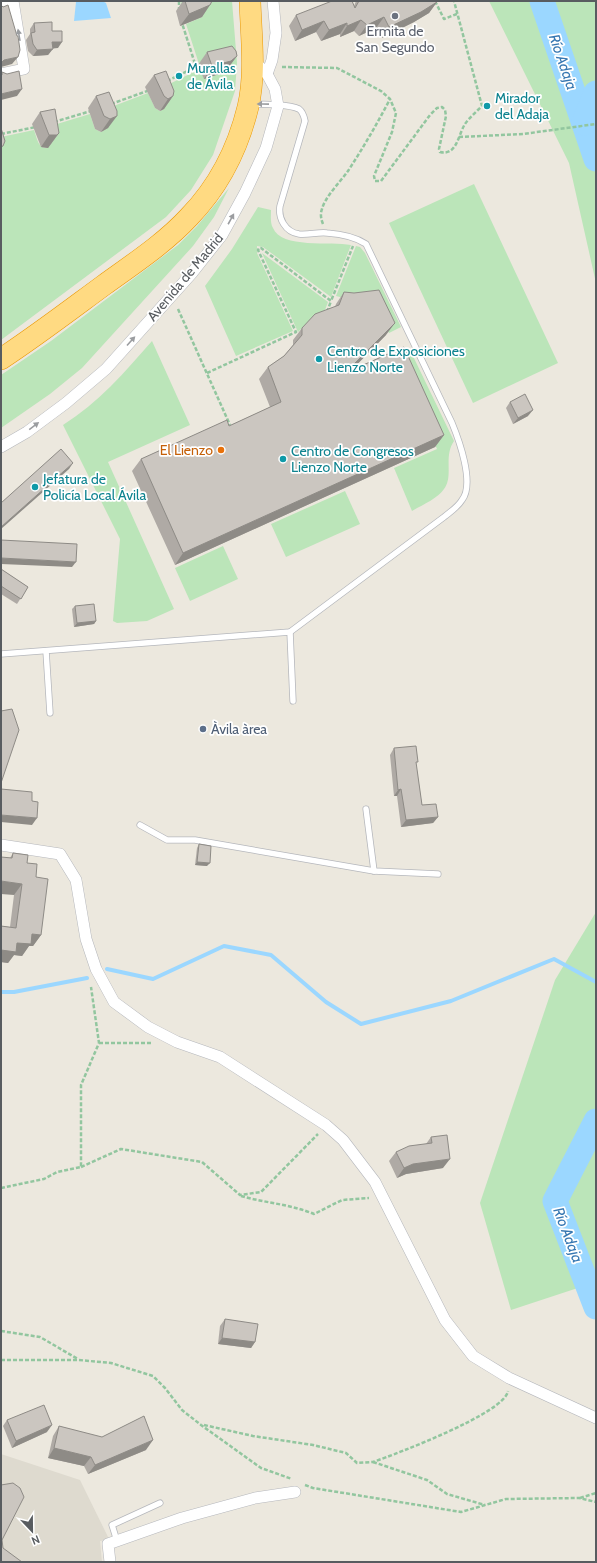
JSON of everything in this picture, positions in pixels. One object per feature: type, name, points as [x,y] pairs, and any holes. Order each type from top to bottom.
[{"type":"highway","name":"Avenida de Madrid","points":[[1,359],[34,337],[156,247],[188,218],[207,197],[224,170],[239,139],[248,105],[251,86],[263,66],[250,1]]},
{"type":"street","points":[[1,3],[5,1]]},
{"type":"street","points":[[1,74],[24,69],[13,1]]},
{"type":"street","points":[[263,66],[276,34],[272,1]]},
{"type":"street","name":"Avenida de Madrid","points":[[1,447],[27,432],[106,369],[192,273],[222,235],[245,193],[266,148],[278,106],[275,89],[263,66]]},
{"type":"street","points":[[1,845],[60,854],[76,880],[86,939],[96,969],[114,1002],[148,1027],[177,1042],[220,1057],[326,1125],[343,1140],[375,1182],[445,1320],[473,1356],[509,1378],[596,1418]]},
{"type":"street","points":[[110,1562],[108,1544],[182,1518],[255,1498],[295,1492]]},
{"type":"lane","points":[[1,654],[290,632],[444,517],[463,499],[468,480],[461,446],[452,423],[366,244],[356,238],[325,232],[294,233],[288,230],[282,221],[280,216],[280,206],[305,120],[303,114],[299,109],[262,103],[248,105]]},
{"type":"lane","points":[[290,632],[293,701]]},
{"type":"lane","points":[[46,651],[50,713]]},
{"type":"lane","points":[[366,810],[374,871]]},
{"type":"lane","points":[[140,825],[167,840],[195,840],[374,871],[438,874]]},
{"type":"lane","points":[[117,1541],[112,1525],[160,1503]]},
{"type":"path","points":[[166,82],[196,67],[180,15],[179,1]]},
{"type":"path","points":[[435,1],[444,19],[457,14]]},
{"type":"path","points":[[263,66],[337,68],[381,91],[390,99],[396,113],[392,132],[374,176],[376,181],[380,181],[430,115],[437,108],[442,107],[445,110],[446,116],[439,149],[440,152],[445,153],[450,152],[459,138],[465,124],[482,106],[454,1]]},
{"type":"path","points":[[110,104],[153,88]]},
{"type":"path","points":[[325,232],[321,217],[321,210],[324,203],[348,170],[390,99]]},
{"type":"path","points":[[48,124],[95,110]]},
{"type":"path","points":[[459,138],[523,134],[596,124]]},
{"type":"path","points":[[1,134],[41,126]]},
{"type":"path","points":[[325,318],[356,238]]},
{"type":"path","points":[[206,373],[296,332],[258,250],[259,248],[332,301]]},
{"type":"path","points":[[178,309],[230,425]]},
{"type":"path","points":[[81,1167],[81,1085],[99,1043],[91,990],[96,969]]},
{"type":"path","points":[[99,1043],[177,1042]]},
{"type":"path","points":[[240,1196],[261,1192],[326,1125]]},
{"type":"path","points":[[1,1188],[44,1179],[57,1172],[81,1167],[121,1149],[202,1162],[240,1196],[290,1206],[314,1214],[342,1200],[366,1199],[382,1195]]},
{"type":"path","points":[[1,1331],[40,1337],[79,1360]]},
{"type":"path","points":[[1,1360],[79,1360],[111,1363],[153,1376],[165,1388],[182,1410],[261,1468],[313,1488],[461,1512],[506,1499],[579,1498],[596,1502]]},
{"type":"path","points":[[201,1425],[253,1436],[313,1445],[346,1453],[357,1463],[373,1462],[447,1432],[495,1407],[507,1395],[509,1378]]},
{"type":"path","points":[[373,1462],[427,1480],[447,1494],[486,1505]]},
{"type":"path","points":[[579,1498],[596,1493]]},
{"type":"shaded area","points":[[1,1454],[80,1480],[109,1539],[100,1541],[102,1562],[1,1562]]},
{"type":"green space","points":[[181,1],[232,1],[237,63],[235,91],[213,155],[191,190],[166,217],[1,340],[1,137],[34,130],[40,145],[48,148],[47,127],[90,114],[95,129],[101,132],[108,127],[103,110],[148,93],[155,108],[160,111],[164,109],[159,89],[200,69],[204,78],[222,73],[228,67],[219,58],[199,64],[186,24],[202,17],[204,13],[182,10]]},
{"type":"green space","points":[[489,1],[596,1],[596,283],[569,163]]},
{"type":"green space","points":[[474,184],[558,363],[473,403],[389,223]]},
{"type":"green space","points":[[229,188],[214,217],[193,246],[82,368],[50,394],[1,428],[1,375],[51,341],[178,245],[197,226]]},
{"type":"green space","points":[[258,207],[271,210],[271,222],[273,228],[278,235],[286,239],[296,242],[351,245],[331,297],[263,247],[257,246],[257,253],[293,331],[236,356],[205,286],[232,249]]},
{"type":"green space","points":[[356,246],[360,247],[365,253],[401,327],[389,333],[372,298],[344,298],[336,296]]},
{"type":"green space","points":[[262,253],[328,302],[322,318],[305,325],[298,332]]},
{"type":"green space","points":[[152,341],[190,425],[108,462],[174,609],[147,621],[117,623],[113,621],[120,539],[63,425],[99,397]]},
{"type":"green space","points":[[411,352],[454,441],[449,453],[448,478],[444,489],[433,499],[412,511],[394,468],[437,449],[396,359]]},
{"type":"green space","points":[[345,491],[360,524],[286,557],[271,524]]},
{"type":"green space","points":[[223,546],[238,579],[190,601],[175,568]]},
{"type":"green space","points":[[596,912],[596,1282],[511,1310],[480,1203],[555,980]]},
{"type":"water","points":[[102,1],[106,3],[111,18],[74,21],[76,2]]},
{"type":"building","points":[[185,1],[212,1],[210,5],[189,14]]},
{"type":"building","points":[[332,1],[352,1],[355,8],[359,1],[437,2],[421,12],[389,27],[384,17],[367,25],[361,20],[347,26],[347,23],[329,30],[324,21],[302,30],[296,15]]},
{"type":"building","points":[[1,5],[3,7],[8,5],[18,36],[20,50],[18,57],[4,60],[1,63]]},
{"type":"building","points":[[52,22],[52,31],[62,31],[62,42],[52,42],[53,49],[37,50],[33,44],[31,33],[35,32],[34,23]]},
{"type":"building","points":[[232,46],[236,51],[237,56],[231,61],[212,66],[207,52]]},
{"type":"building","points":[[19,71],[22,89],[1,94],[2,72],[7,74]]},
{"type":"building","points":[[166,71],[174,91],[173,96],[168,99],[164,96],[154,75]]},
{"type":"building","points":[[109,92],[117,111],[117,116],[110,119],[104,116],[96,96]]},
{"type":"building","points":[[55,109],[59,133],[57,135],[49,135],[40,112]]},
{"type":"building","points":[[1,128],[5,141],[1,147]]},
{"type":"building","name":"Centro de Congresos Lienzo Norte","points":[[379,290],[395,323],[345,373],[404,347],[444,435],[183,553],[141,459],[227,420],[229,426],[281,402],[268,367],[284,356],[302,335],[302,328],[315,314],[339,305],[344,292],[354,293]]},
{"type":"building","points":[[525,394],[533,410],[518,418],[510,402]]},
{"type":"building","name":"Jefatura de Policía Local Ávila","points":[[61,449],[73,463],[1,527],[1,503]]},
{"type":"building","points":[[1,540],[77,544],[76,562],[1,558]]},
{"type":"building","points":[[1,569],[28,587],[21,599],[1,586]]},
{"type":"building","points":[[94,604],[96,621],[77,623],[75,606]]},
{"type":"building","points":[[12,709],[19,730],[1,783],[1,711]]},
{"type":"building","points":[[416,746],[418,762],[416,762],[422,805],[436,804],[438,817],[406,820],[401,789],[398,790],[394,748]]},
{"type":"building","points":[[1,789],[32,792],[32,801],[38,802],[37,818],[1,815]]},
{"type":"building","points":[[199,844],[211,846],[210,863],[197,862]]},
{"type":"building","points":[[13,853],[28,855],[27,863],[37,864],[36,877],[48,879],[41,935],[32,934],[31,944],[17,943],[16,952],[1,950],[1,926],[16,928],[22,884],[1,881],[1,857],[12,858]]},
{"type":"building","points":[[447,1135],[450,1159],[413,1164],[404,1168],[396,1152],[409,1146],[432,1143],[431,1137]]},
{"type":"building","points":[[225,1319],[258,1324],[255,1342],[222,1338]]},
{"type":"building","points":[[44,1405],[52,1425],[16,1441],[7,1420]]},
{"type":"building","points":[[144,1416],[153,1440],[95,1465],[91,1457],[54,1448],[59,1426],[102,1437]]},
{"type":"building","points":[[13,1483],[20,1488],[24,1497],[2,1540],[3,1548],[22,1562],[1,1562],[1,1485]]},
{"type":"waterway","name":"Río Adaja","points":[[542,1],[596,159]]},
{"type":"waterway","name":"Río Adaja","points":[[584,123],[596,93]]},
{"type":"waterway","points":[[107,969],[153,979],[224,946],[271,955],[326,1002],[361,1024],[451,1001],[554,959],[596,982]]},
{"type":"waterway","points":[[1,992],[14,992],[87,978]]},
{"type":"waterway","name":"Río Adaja","points":[[596,1121],[555,1201],[596,1307]]},
{"type":"place","name":"Ermita de San Segundo","points":[[395,16]]},
{"type":"place","name":"Murallas de Ávila","points":[[179,76]]},
{"type":"place","name":"Mirador del Adaja","points":[[487,106]]},
{"type":"place","name":"Centro de Exposiciones Lienzo Norte","points":[[319,359]]},
{"type":"place","name":"El Lienzo","points":[[221,450]]},
{"type":"place","name":"Centro de Congresos Lienzo Norte","points":[[283,459]]},
{"type":"place","name":"Jefatura de Policía Local Ávila","points":[[35,487]]},
{"type":"place","name":"Àvila àrea","points":[[203,729]]}]
